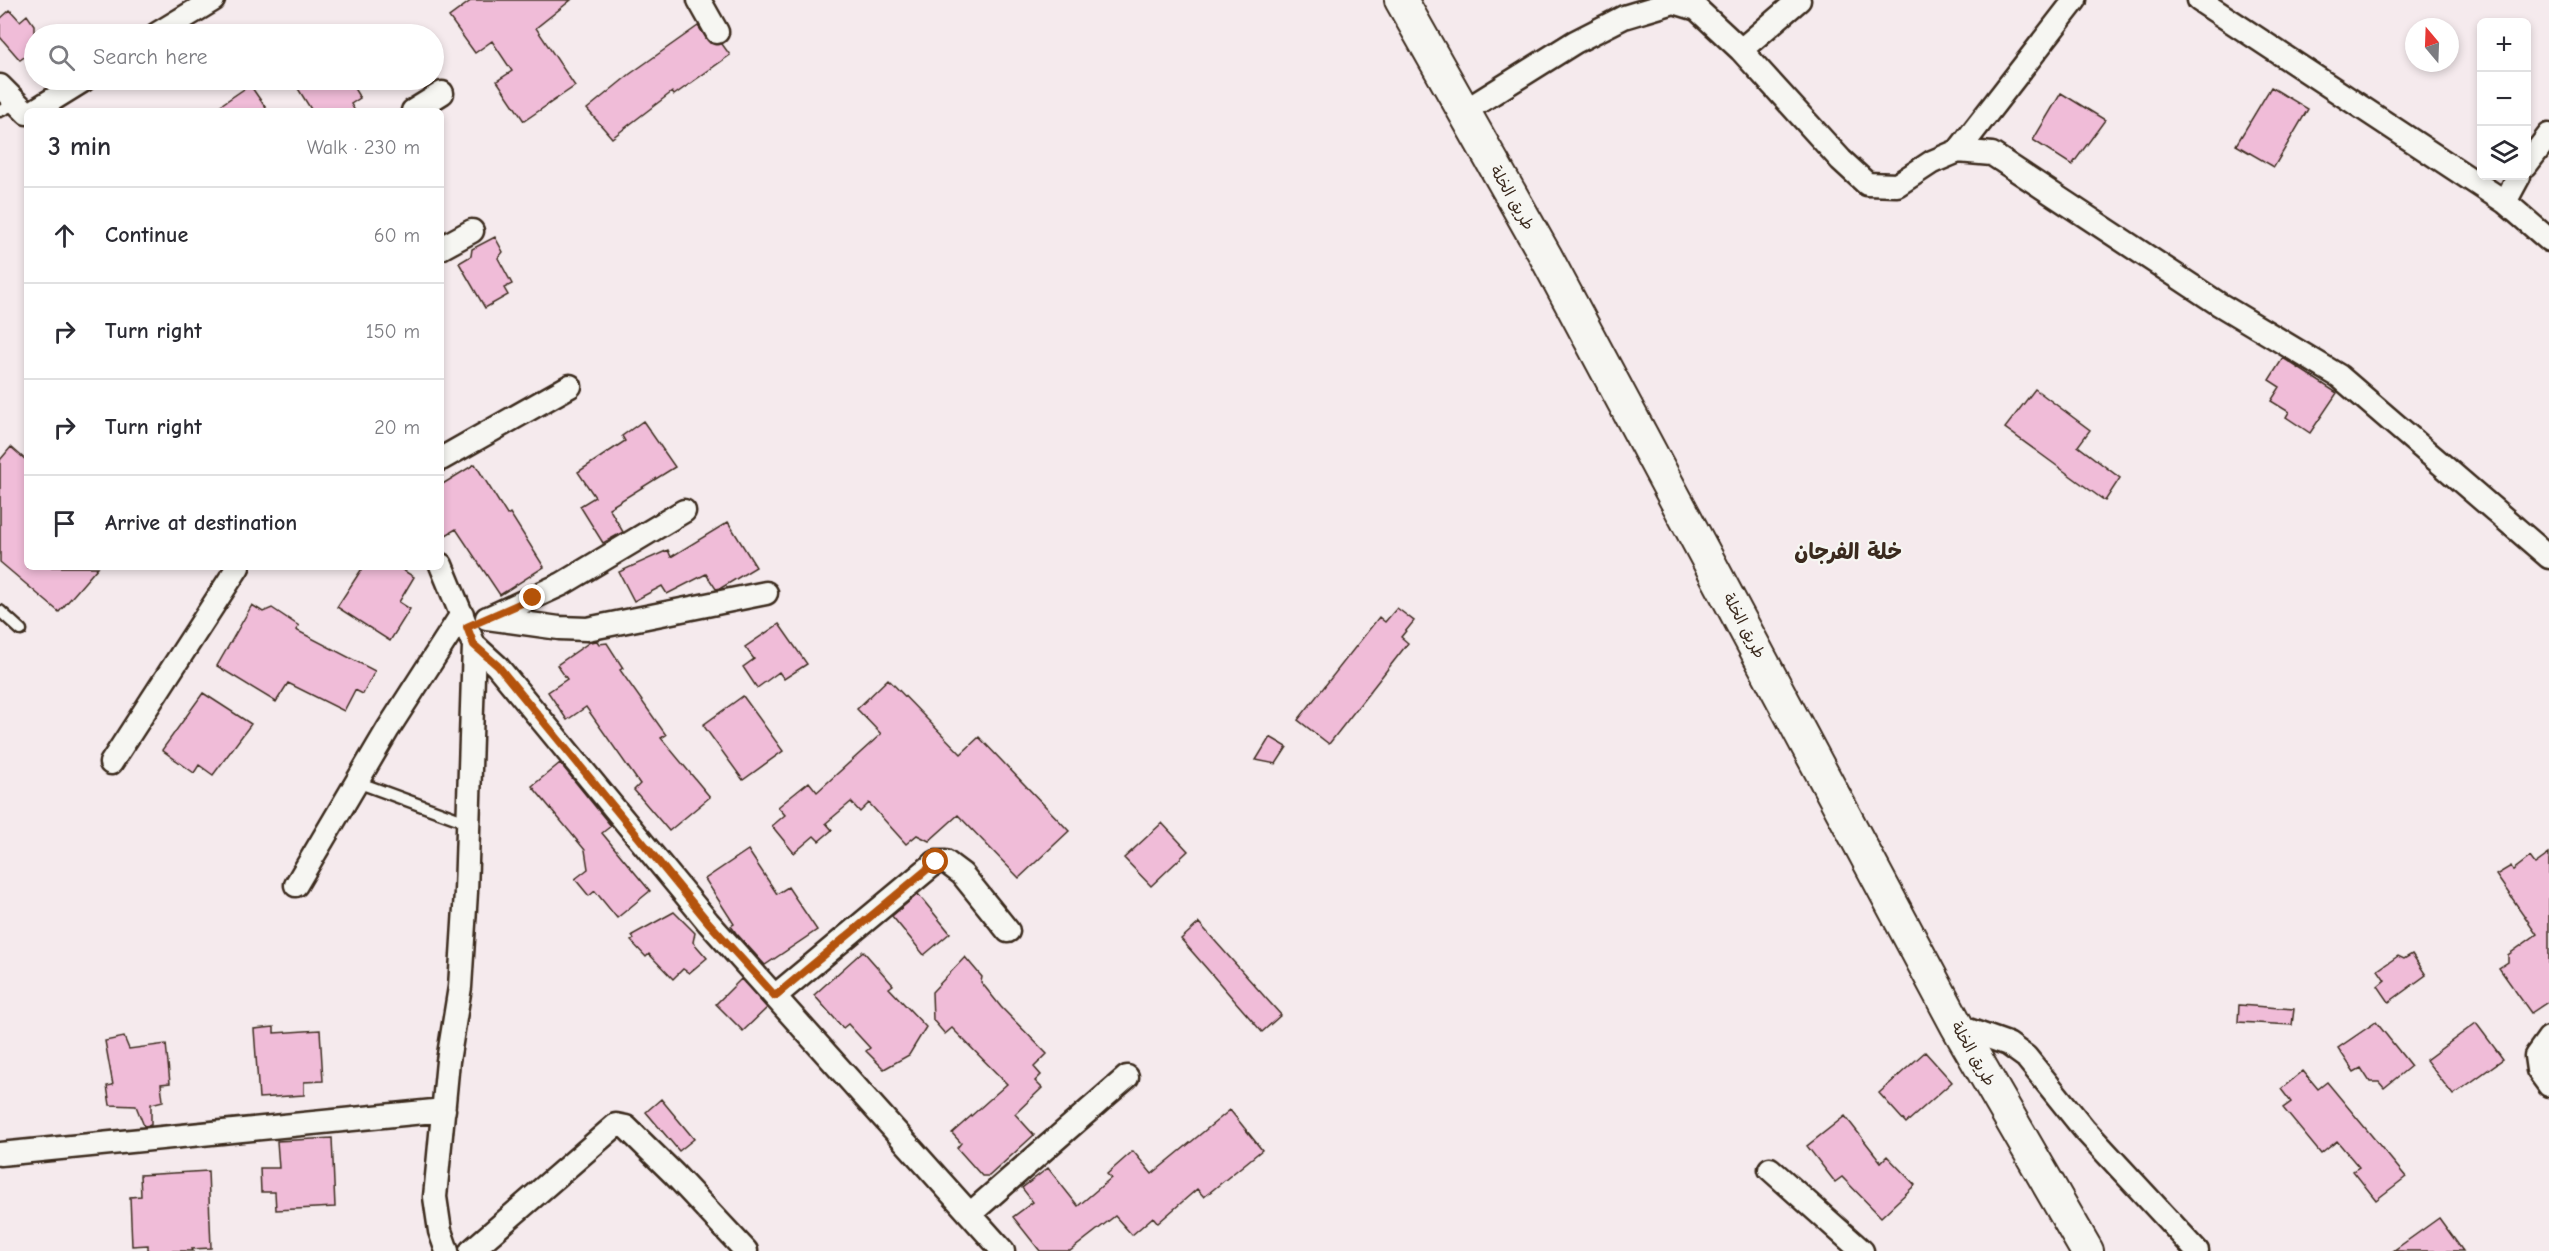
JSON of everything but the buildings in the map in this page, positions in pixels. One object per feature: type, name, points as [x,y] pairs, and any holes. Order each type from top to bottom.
[{"type":"street","points":[[173,24],[213,0]]},
{"type":"street","points":[[699,0],[717,32]]},
{"type":"street","name":"طريق الخلة","points":[[1401,0],[1545,255],[1957,1026],[2087,1251]]},
{"type":"street","points":[[1741,50],[1799,0]]},
{"type":"street","points":[[1958,151],[2075,0]]},
{"type":"street","points":[[2199,0],[2505,202],[2549,240]]},
{"type":"street","points":[[1463,112],[1584,37],[1624,17],[1674,2],[1697,9],[1741,50],[1841,160],[1867,184],[1897,185],[1932,162],[1958,151],[1992,154],[2218,304],[2339,376],[2549,557]]},
{"type":"street","points":[[0,86],[19,110],[62,90]]},
{"type":"street","points":[[418,108],[442,93]]},
{"type":"street","points":[[2531,158],[2549,135]]},
{"type":"street","points":[[2505,202],[2517,180]]},
{"type":"street","points":[[444,246],[472,231]]},
{"type":"street","points":[[444,457],[570,386]]},
{"type":"street","points":[[296,885],[388,729],[472,626],[562,584],[684,511]]},
{"type":"street","points":[[111,763],[236,570]]},
{"type":"street","points":[[444,570],[472,626],[498,666],[708,922],[1003,1251]]},
{"type":"street","points":[[472,626],[587,629],[766,593]]},
{"type":"street","points":[[446,1250],[440,1231],[435,1197],[448,1061],[460,987],[468,824],[472,626]]},
{"type":"street","points":[[775,996],[936,862],[946,862],[962,874],[1008,932]]},
{"type":"street","points":[[1957,1026],[2008,1044],[2026,1057],[2084,1129],[2197,1251]]},
{"type":"street","points":[[2549,1038],[2536,1056],[2538,1071],[2549,1085]]},
{"type":"street","points":[[970,1214],[1126,1077]]},
{"type":"street","points":[[0,1154],[444,1110]]},
{"type":"street","points":[[471,1251],[616,1125],[626,1127],[675,1174],[746,1251]]},
{"type":"street","points":[[1770,1169],[1862,1251]]},
{"type":"lane","points":[[0,611],[21,630]]},
{"type":"lane","points":[[357,782],[468,824]]},
{"type":"district","name":"خلة الفرجان","points":[[1848,552]]},
{"type":"route","points":[[533,598],[467,627],[474,645],[498,666],[708,922],[775,996],[936,862]]}]
